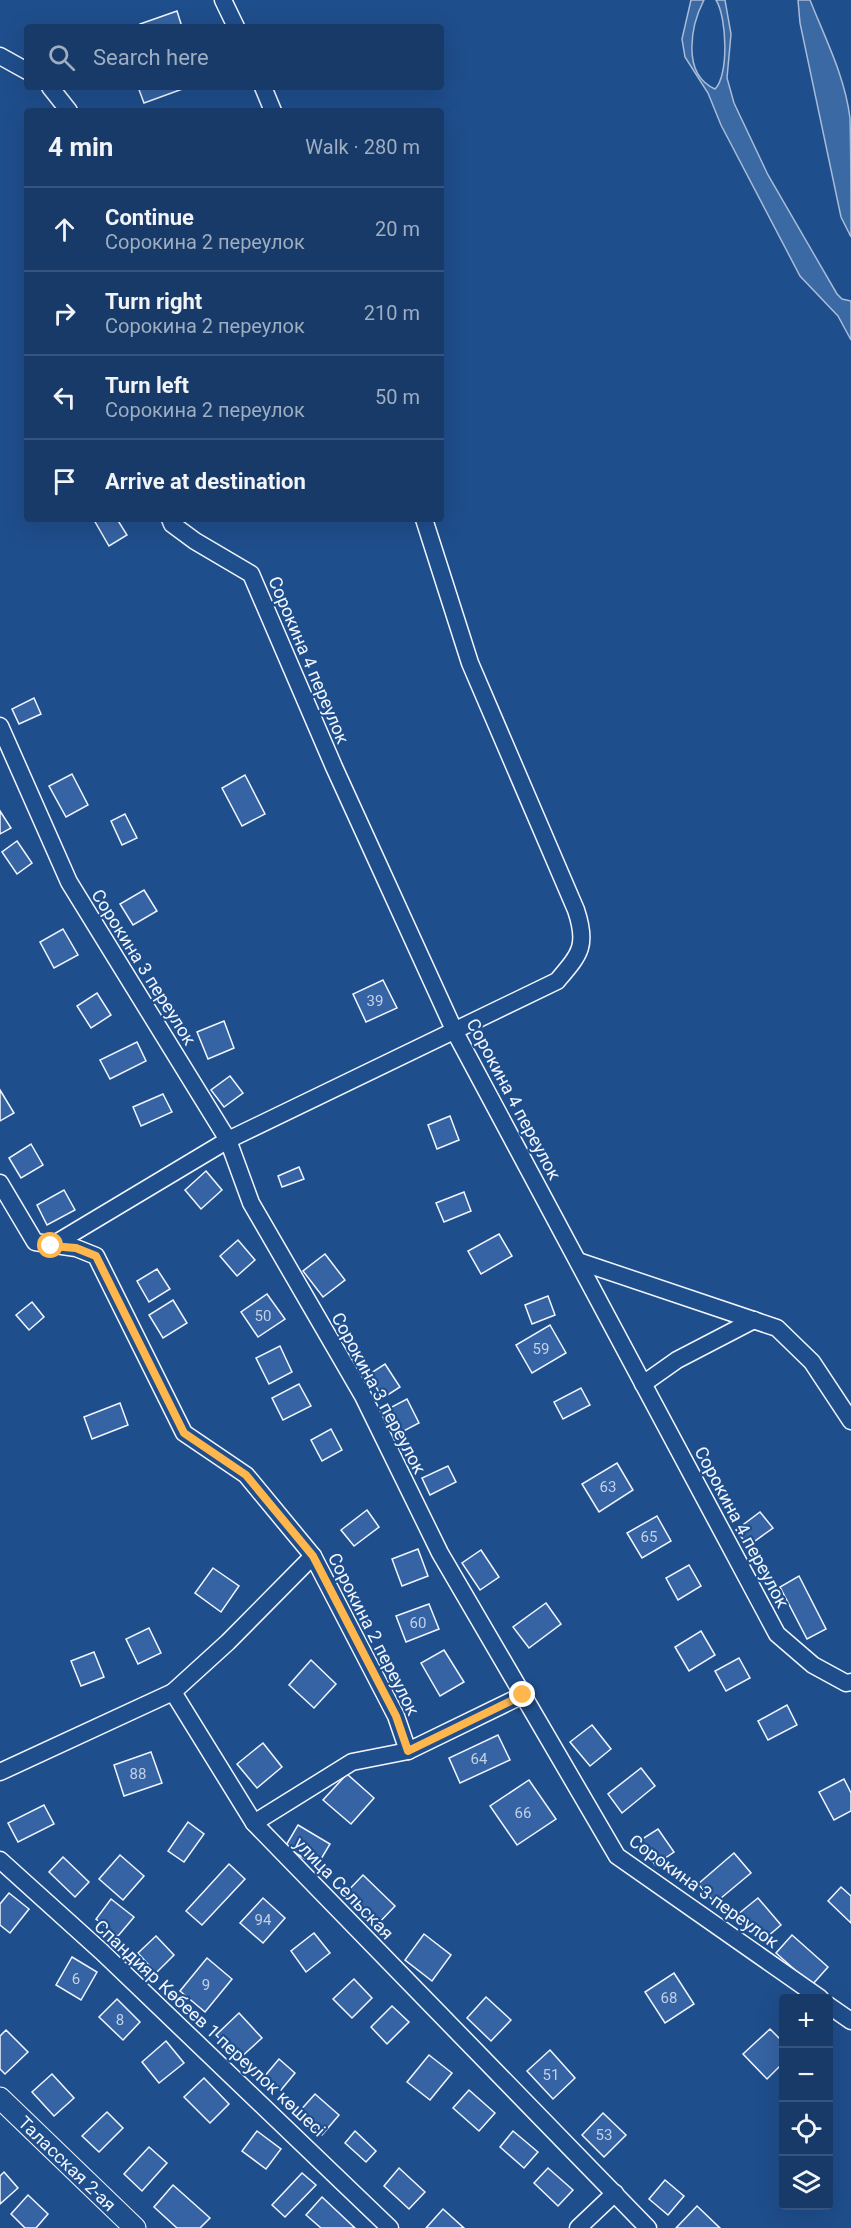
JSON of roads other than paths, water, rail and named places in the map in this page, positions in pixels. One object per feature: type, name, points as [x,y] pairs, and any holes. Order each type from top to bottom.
[{"type":"street","points":[[223,0],[235,24]]},
{"type":"street","points":[[0,56],[24,69]]},
{"type":"street","points":[[52,90],[67,108]]},
{"type":"street","points":[[264,90],[272,108]]},
{"type":"street","name":"Сорокина 4 переулок","points":[[171,522],[195,541],[251,574],[334,767],[455,1032],[777,1635],[813,1665],[846,1683],[851,1682]]},
{"type":"street","points":[[51,1246],[228,1140],[557,981],[577,958],[584,933],[470,663],[425,522]]},
{"type":"street","name":"Сорокина 3 переулок","points":[[0,726],[69,882],[228,1140],[251,1203],[363,1396],[440,1553],[617,1856],[814,1994]]},
{"type":"street","name":"Сорокина 2 переулок","points":[[0,1183],[35,1242],[76,1248],[96,1256],[184,1433],[246,1475],[313,1556],[396,1716],[408,1751]]},
{"type":"street","points":[[578,1261],[777,1328],[812,1362],[851,1421]]},
{"type":"street","points":[[643,1384],[677,1360],[754,1320]]},
{"type":"street","points":[[0,1772],[173,1692],[228,1642],[313,1556]]},
{"type":"street","name":"улица Сельская","points":[[173,1692],[254,1823],[648,2228]]},
{"type":"street","points":[[254,1823],[352,1762],[408,1751],[523,1695]]},
{"type":"street","name":"Спандияр Көбеев 1 переулок көшесі","points":[[0,1860],[145,1992],[390,2228]]},
{"type":"street","points":[[833,2008],[851,2021]]},
{"type":"street","name":"Таласская 2-ая","points":[[0,2098],[135,2228]]},
{"type":"street","points":[[578,2228],[615,2193]]},
{"type":"water","points":[[691,0],[704,0],[695,22],[693,61],[704,82],[715,89],[723,72],[725,46],[720,8],[716,0],[725,0],[731,34],[727,78],[734,103],[768,175],[837,294],[842,299],[851,301],[851,340],[838,316],[800,276],[721,125],[708,93],[685,57],[682,39]]},
{"type":"water","points":[[798,0],[810,0],[835,60],[848,103],[851,237],[841,217],[800,23]]}]
